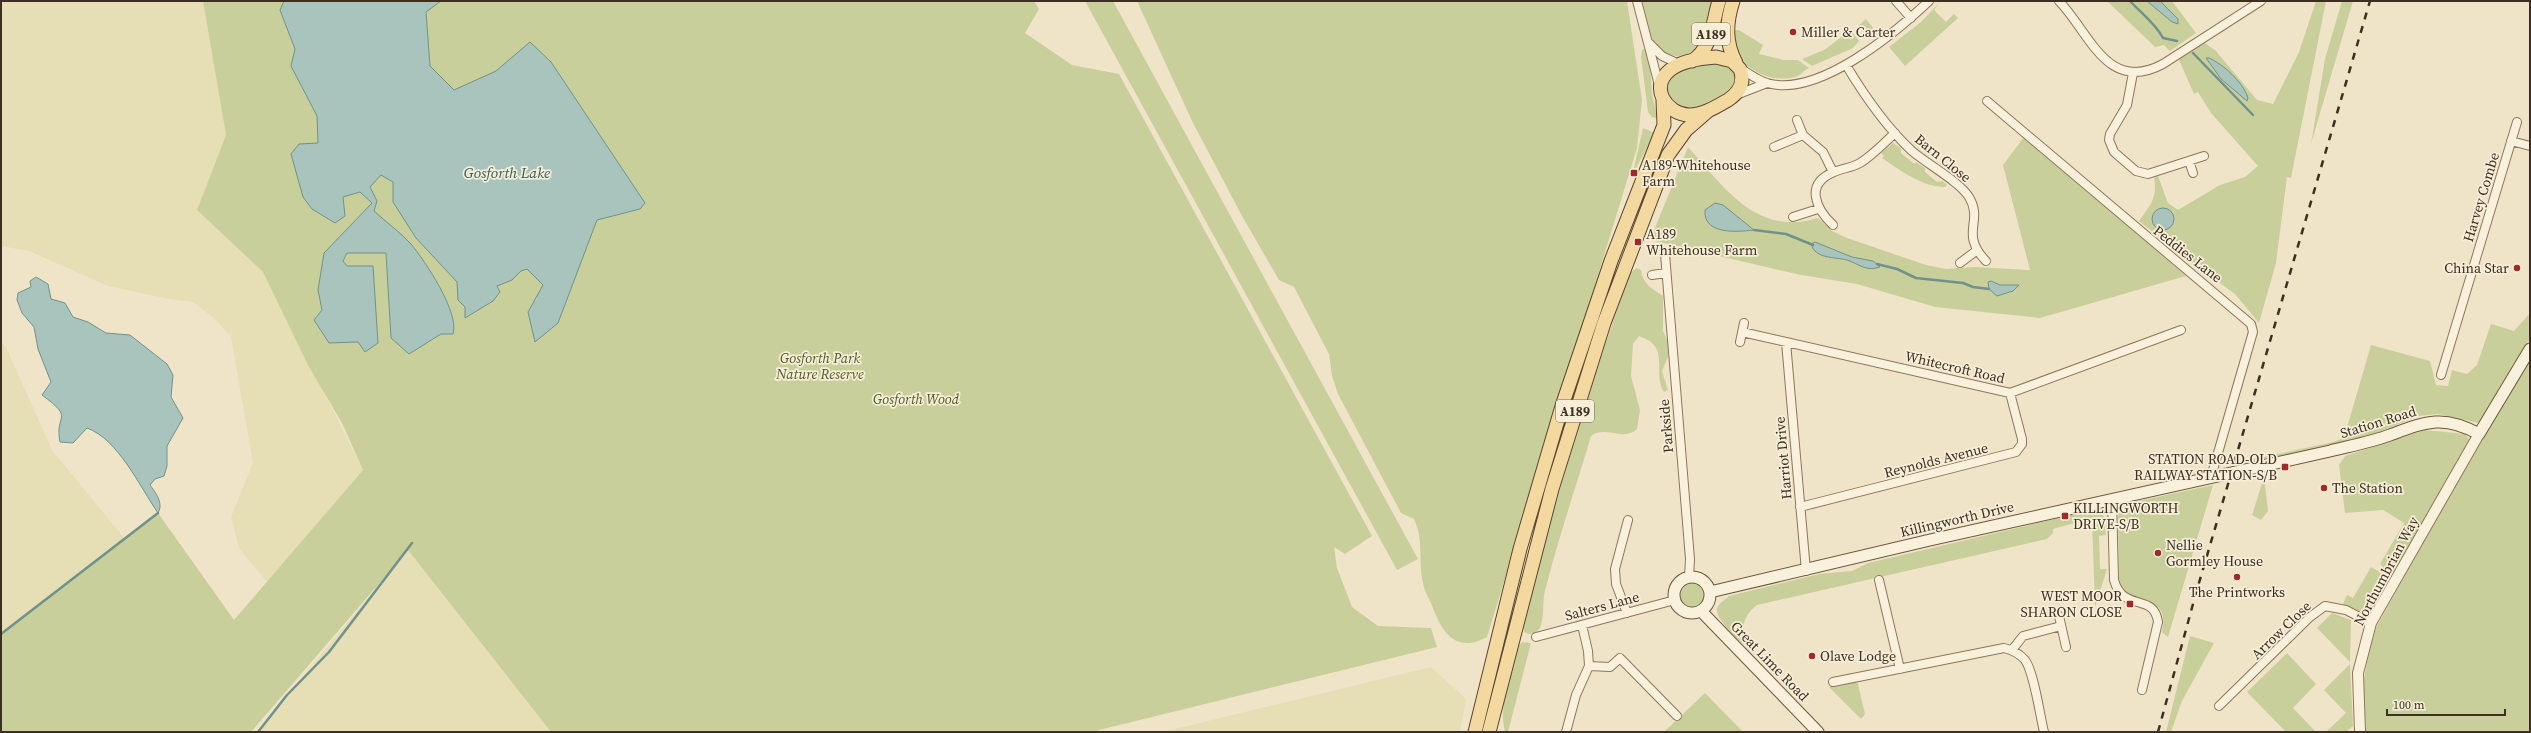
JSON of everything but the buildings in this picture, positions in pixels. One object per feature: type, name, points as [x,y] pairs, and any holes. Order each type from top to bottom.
[{"type":"main road","name":"A189","points":[[1687,63],[1704,52],[1709,41],[1719,1]]},
{"type":"main road","name":"A189","points":[[1733,1],[1727,35],[1730,51],[1737,64]]},
{"type":"main road","points":[[1720,58],[1737,64],[1741,73],[1741,84],[1739,91],[1729,99],[1709,110],[1684,114],[1673,111],[1662,96],[1666,73],[1687,63],[1720,58]]},
{"type":"main road","name":"A189","points":[[1475,732],[1520,549],[1562,406],[1611,261],[1664,125],[1662,96]]},
{"type":"main road","name":"A189","points":[[1489,732],[1538,539],[1570,426],[1604,323],[1668,155],[1686,130],[1709,110]]},
{"type":"main road","points":[[2479,434],[2530,349]]},
{"type":"main road","name":"Station Road","points":[[2211,477],[2330,452],[2389,436],[2424,423],[2449,423],[2464,426],[2479,434]]},
{"type":"main road","name":"Killingworth Drive","points":[[1710,592],[2211,477]]},
{"type":"main road","points":[[1689,577],[1703,580],[1710,592],[1708,604],[1701,611],[1687,612],[1681,610],[1675,600],[1676,586],[1689,577]]},
{"type":"main road","name":"Great Lime Road","points":[[1701,611],[1818,732]]},
{"type":"street","points":[[1637,1],[1662,96]]},
{"type":"street","points":[[1896,1],[1911,18]]},
{"type":"street","points":[[1729,99],[1767,83],[1786,84],[1806,81],[1846,65],[1871,50],[1911,18],[1929,1]]},
{"type":"street","points":[[2060,1],[2101,56],[2117,68],[2133,73],[2156,68],[2261,1]]},
{"type":"street","points":[[1649,42],[1662,56],[1687,63]]},
{"type":"street","points":[[1737,64],[1767,83]]},
{"type":"street","name":"Barn Close","points":[[1846,65],[1868,99],[1895,133],[1922,159],[1966,192],[1974,207],[1972,239],[1976,251]]},
{"type":"street","points":[[2133,73],[2127,105],[2110,134],[2110,147],[2130,167],[2142,173],[2153,174],[2204,156]]},
{"type":"street","name":"Peddies Lane","points":[[1988,101],[2159,248],[2214,290],[2252,324],[2252,332],[2211,477]]},
{"type":"street","points":[[1798,120],[1803,135],[1822,152],[1833,172]]},
{"type":"street","name":"Harvey Combe","points":[[2441,375],[2517,122]]},
{"type":"street","name":"Barn Close","points":[[1818,208],[1815,197],[1819,186],[1833,172],[1858,163],[1895,133]]},
{"type":"street","points":[[1774,147],[1803,135]]},
{"type":"street","name":"Harvey Combe","points":[[2511,141],[2530,146]]},
{"type":"street","points":[[2189,161],[2193,173]]},
{"type":"street","points":[[1793,217],[1818,208],[1833,225]]},
{"type":"street","points":[[1960,263],[1976,251],[1986,261]]},
{"type":"street","name":"Parkside","points":[[1665,254],[1690,559],[1689,577]]},
{"type":"street","points":[[1652,274],[1666,273]]},
{"type":"street","name":"Whitecroft Road","points":[[1740,342],[1743,328],[1786,342],[2010,392],[2182,330]]},
{"type":"street","name":"Harriot Drive","points":[[1786,342],[1806,571]]},
{"type":"street","name":"Reynolds Avenue","points":[[1800,507],[2016,452],[2022,444],[2022,439],[2010,392]]},
{"type":"street","name":"Northumbrian Way","points":[[2360,732],[2358,673],[2371,623],[2479,434]]},
{"type":"street","points":[[2112,499],[2114,580],[2116,590],[2126,599],[2147,605],[2157,614],[2158,622],[2142,690]]},
{"type":"street","points":[[1628,520],[1615,569],[1616,584],[1628,613]]},
{"type":"street","points":[[1879,580],[1900,669]]},
{"type":"street","name":"Salters Lane","points":[[1536,637],[1675,600]]},
{"type":"street","name":"Arrow Close","points":[[2219,706],[2310,617],[2325,606],[2346,610],[2371,623]]},
{"type":"street","points":[[2059,616],[2066,647]]},
{"type":"street","points":[[1566,732],[1576,695],[1589,666],[1588,651],[1582,625]]},
{"type":"street","points":[[2012,650],[2023,636],[2062,626]]},
{"type":"street","points":[[1833,682],[2004,648],[2012,650],[2022,657],[2029,667],[2044,732]]},
{"type":"street","points":[[1589,666],[1610,666],[1620,658],[1677,716]]},
{"type":"shaded area","points":[[1,1],[203,1],[226,135],[197,210],[263,272],[363,470],[267,582],[239,548],[231,517],[253,463],[231,337],[215,319],[193,302],[169,299],[108,286],[29,251],[1,246]]},
{"type":"shaded area","points":[[1,343],[6,347],[52,450],[125,539],[1,634]]},
{"type":"shaded area","points":[[408,550],[551,732],[259,732],[287,695]]},
{"type":"shaded area","points":[[1431,667],[1466,699],[1460,732],[1162,732]]},
{"type":"green space","name":"Gosforth Park Nature Reserve","points":[[203,1],[1034,1],[1039,9],[1025,33],[1072,65],[1119,74],[1372,536],[1345,554],[1334,547],[1337,568],[1352,607],[1378,626],[1431,628],[1437,647],[1091,732],[551,732],[408,550],[251,732],[1,732],[1,634],[158,513],[234,620],[363,470],[342,423],[309,367],[263,272],[197,210],[226,135]]},
{"type":"green space","points":[[1085,1],[1113,1],[1418,559],[1397,570]]},
{"type":"green space","points":[[1137,1],[1627,1],[1642,100],[1637,148],[1487,637],[1476,642],[1466,643],[1457,641],[1450,637],[1439,622],[1424,586],[1419,535],[1414,519],[1401,513],[1338,394],[1332,376],[1329,354],[1294,287],[1279,280],[1242,216],[1192,121]]},
{"type":"green space","points":[[1642,1],[1712,1],[1702,35],[1694,49],[1679,57],[1661,50],[1653,41],[1644,20],[1642,13]]},
{"type":"green space","points":[[2107,1],[2172,1],[2196,33],[2170,51],[2164,45],[2155,47]]},
{"type":"green space","points":[[2316,1],[2326,1],[2291,178],[2287,177],[2276,263],[2259,323],[2235,294],[2183,256],[2139,221],[2147,211],[2152,201],[2155,191],[2154,178],[2158,176],[2168,203],[2178,210],[2220,185],[2245,177],[2258,166],[2211,113],[2198,92],[2194,94],[2179,60],[2203,42],[2215,50],[2257,100],[2273,104],[2299,52]]},
{"type":"green space","points":[[2342,1],[2353,1],[2311,144],[2325,59]]},
{"type":"green space","points":[[1939,3],[1934,10],[1946,22],[1954,14],[1958,18],[1905,66],[1889,47],[1921,22]]},
{"type":"green space","points":[[1866,19],[1878,34],[1874,37],[1866,36],[1858,26]]},
{"type":"green space","points":[[1733,30],[1739,30],[1763,45],[1759,54],[1784,60],[1798,60],[1809,68],[1795,77],[1787,78],[1769,77],[1753,70],[1740,57],[1735,47]]},
{"type":"green space","points":[[1851,30],[1859,41],[1853,48],[1812,66],[1802,59],[1824,50]]},
{"type":"green space","points":[[1645,48],[1650,62],[1652,95],[1658,119],[1652,117],[1648,112],[1641,57],[1642,50]]},
{"type":"green space","points":[[1712,62],[1725,63],[1733,71],[1735,78],[1733,84],[1721,96],[1712,101],[1693,108],[1679,110],[1670,98],[1667,88],[1668,81],[1681,71]]},
{"type":"green space","points":[[1643,128],[1655,133],[1636,168],[1634,168]]},
{"type":"green space","points":[[2024,137],[2186,276],[2040,318],[1935,307],[1857,284],[1801,275],[1650,240],[1688,147],[1715,178],[1743,205],[1759,214],[1777,221],[1796,222],[1818,218],[1832,231],[1847,238],[1926,265],[1946,269],[1974,267],[2030,270],[2003,165]]},
{"type":"green space","points":[[1893,143],[1901,148],[1901,153],[1913,163],[1917,163],[1925,168],[1925,172],[1937,182],[1942,181],[1947,185],[1945,187],[1936,186],[1920,181],[1882,158],[1884,156],[1881,153]]},
{"type":"green space","points":[[1637,268],[1641,270],[1646,283],[1663,296],[1663,331],[1669,344],[1668,357],[1662,371],[1668,390],[1664,392],[1661,386],[1657,349],[1650,341],[1639,336],[1633,344],[1631,376],[1640,410],[1637,429],[1632,433],[1626,434],[1602,432],[1591,436],[1550,572],[1544,596],[1543,617],[1541,624],[1535,633],[1529,634],[1524,632],[1522,621],[1560,490],[1615,316],[1630,273]]},
{"type":"green space","points":[[2530,313],[2530,338],[2483,418],[2478,423],[2438,414],[2418,416],[2363,439],[2246,463],[2245,461],[2333,442],[2349,436],[2350,432],[2346,431],[2371,345],[2430,361],[2436,385],[2448,386],[2452,370],[2467,374],[2477,365],[2491,324],[2514,331]]},
{"type":"green space","points":[[2530,357],[2530,732],[2366,732],[2363,684],[2372,635],[2475,449]]},
{"type":"green space","points":[[2425,430],[2465,434],[2469,439],[2468,445],[2372,611],[2359,611],[2343,604],[2347,595],[2353,598],[2371,567],[2380,572],[2383,567],[2380,564],[2404,523],[2383,510],[2345,513],[2339,465],[2345,456]]},
{"type":"green space","points":[[2264,477],[2268,511],[2261,520],[2252,515]]},
{"type":"green space","points":[[2213,485],[2168,637],[2162,632],[2162,613],[2159,608],[2127,595],[2119,585],[2118,513],[2120,509],[2129,503]]},
{"type":"green space","points":[[2098,510],[2104,516],[2106,535],[2099,536],[2100,569],[2107,569],[2095,607],[2092,518],[2053,529],[2053,533],[2047,539],[1757,605],[1749,613],[1744,622],[1744,632],[1749,643],[1745,644],[1738,639],[1724,624],[1718,614],[1718,606],[1729,596],[1819,574],[1852,571],[1868,563]]},
{"type":"green space","points":[[1692,583],[1701,587],[1705,596],[1701,605],[1692,609],[1683,605],[1679,596],[1683,587]]},
{"type":"green space","points":[[2332,613],[2351,620],[2350,662],[2317,628]]},
{"type":"green space","points":[[2190,636],[2214,643],[2182,701],[2171,732],[2166,732]]},
{"type":"green space","points":[[1522,642],[1531,643],[1508,732],[1505,732],[1503,721],[1504,700],[1517,648]]},
{"type":"green space","points":[[2287,653],[2316,684],[2293,708],[2316,732],[2286,732],[2247,692]]},
{"type":"green space","points":[[2350,664],[2353,726],[2346,732],[2326,732],[2346,713],[2324,690]]},
{"type":"green space","points":[[1857,680],[1865,714],[1861,719],[1829,687]]},
{"type":"green space","points":[[1705,693],[1743,732],[1664,732]]},
{"type":"water","name":"Gosforth Lake","points":[[284,1],[441,1],[426,12],[430,66],[454,90],[496,71],[530,42],[551,62],[645,203],[640,209],[597,220],[558,323],[535,342],[528,312],[543,285],[527,269],[521,271],[512,280],[497,286],[500,292],[493,301],[465,318],[465,307],[458,300],[457,282],[416,238],[393,202],[393,182],[381,175],[370,187],[377,201],[374,211],[411,244],[432,274],[451,313],[454,325],[453,334],[441,334],[409,354],[391,338],[386,253],[347,253],[343,261],[347,266],[373,266],[378,343],[365,352],[358,342],[329,343],[314,320],[322,310],[318,290],[324,253],[372,203],[360,192],[343,197],[345,216],[335,223],[312,209],[303,197],[291,154],[299,144],[318,143],[317,116],[291,66],[295,49],[280,10]]},
{"type":"water","points":[[2147,1],[2160,1],[2178,19],[2178,24],[2172,22]]},
{"type":"water","points":[[2206,58],[2214,61],[2232,74],[2242,86],[2248,98],[2247,101],[2221,79]]},
{"type":"water","points":[[1715,203],[1723,205],[1754,230],[1722,230],[1709,224],[1706,218],[1705,210]]},
{"type":"water","points":[[2163,208],[2171,211],[2174,219],[2171,227],[2163,230],[2155,227],[2152,219],[2155,211]]},
{"type":"water","points":[[1815,242],[1852,257],[1873,261],[1880,267],[1871,269],[1847,260],[1821,255],[1813,249],[1811,244]]},
{"type":"water","points":[[36,277],[48,284],[51,299],[65,303],[73,317],[88,322],[106,333],[130,335],[167,364],[173,375],[171,397],[183,418],[167,446],[167,466],[164,476],[155,479],[150,485],[156,494],[160,505],[158,513],[118,453],[109,442],[98,434],[87,428],[73,443],[60,442],[59,426],[62,417],[61,413],[42,395],[51,382],[38,349],[34,327],[22,313],[17,300],[18,293],[31,287],[30,281]]},
{"type":"water","points":[[1991,281],[2000,285],[2019,285],[2013,291],[1997,296],[1989,289],[1988,282]]},
{"type":"waterway","points":[[2130,1],[2152,23],[2163,38],[2177,41]]},
{"type":"waterway","points":[[2193,53],[2253,115]]},
{"type":"waterway","points":[[1754,230],[1786,234],[1813,245]]},
{"type":"waterway","points":[[1877,264],[1897,269],[1916,278],[1963,283],[1973,287],[1989,289]]},
{"type":"waterway","points":[[1,634],[158,513]]},
{"type":"waterway","points":[[258,732],[287,695],[329,652],[412,543]]},
{"type":"railway","points":[[2158,732],[2196,593],[2370,1]]},
{"type":"place","name":"Miller & Carter","points":[[1793,32]]},
{"type":"place","name":"A189-Whitehouse Farm","points":[[1634,173]]},
{"type":"place","name":"A189 Whitehouse Farm","points":[[1638,242]]},
{"type":"place","name":"China Star","points":[[2517,268]]},
{"type":"place","name":"STATION ROAD-OLD RAILWAY STATION-S/B","points":[[2285,467]]},
{"type":"place","name":"The Station","points":[[2324,488]]},
{"type":"place","name":"KILLINGWORTH DRIVE-S/B","points":[[2065,516]]},
{"type":"place","name":"Nellie Gormley House","points":[[2158,553]]},
{"type":"place","name":"The Printworks","points":[[2237,577]]},
{"type":"place","name":"WEST MOOR SHARON CLOSE","points":[[2130,604]]},
{"type":"place","name":"Olave Lodge","points":[[1812,656]]},
{"type":"park label","name":"Gosforth Wood","points":[[916,399]]}]
